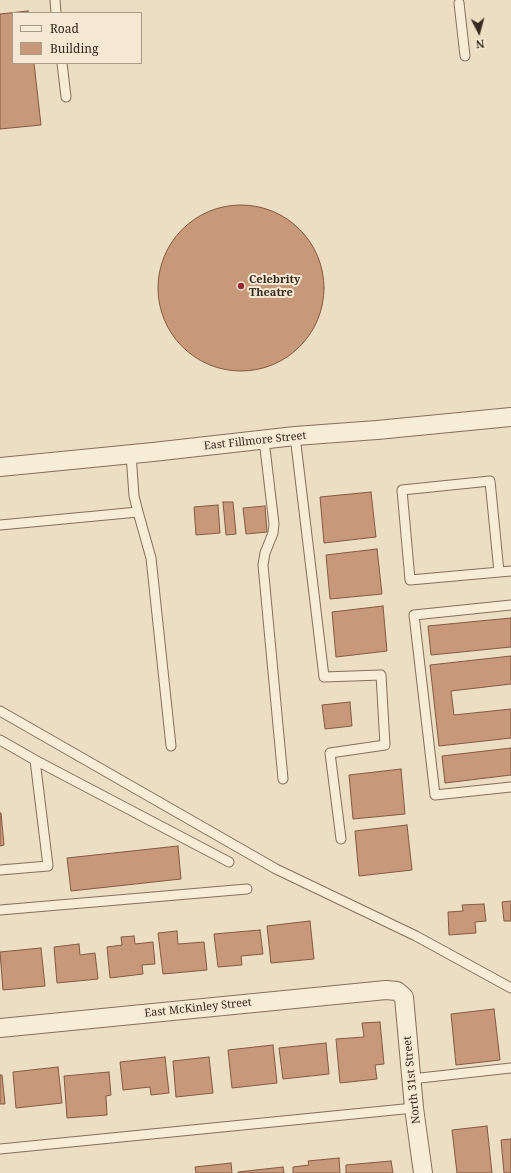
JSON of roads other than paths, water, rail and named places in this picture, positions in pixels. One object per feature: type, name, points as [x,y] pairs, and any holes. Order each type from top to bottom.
[{"type":"street","name":"East Fillmore Street","points":[[0,467],[295,436],[377,430],[511,417]]},
{"type":"street","name":"East McKinley Street","points":[[0,1028],[386,990],[397,991]]},
{"type":"street","name":"North 31st Street","points":[[397,991],[404,997],[414,1108],[423,1173]]},
{"type":"lane","points":[[55,0],[56,12]]},
{"type":"lane","points":[[459,3],[465,56]]},
{"type":"lane","points":[[62,64],[66,97]]},
{"type":"lane","points":[[295,436],[324,677],[381,675],[385,745],[330,753],[340,839]]},
{"type":"lane","points":[[264,440],[274,524],[273,533],[265,553],[263,565],[283,779]]},
{"type":"lane","points":[[131,454],[134,496],[150,558],[171,746]]},
{"type":"lane","points":[[499,572],[490,481],[402,490],[410,580],[511,571]]},
{"type":"lane","points":[[0,525],[138,512]]},
{"type":"lane","points":[[511,605],[414,615],[435,795],[511,787]]},
{"type":"lane","points":[[0,711],[276,869],[416,936],[511,988]]},
{"type":"lane","points":[[0,740],[229,862]]},
{"type":"lane","points":[[0,870],[48,866],[35,760]]},
{"type":"lane","points":[[0,910],[247,889]]},
{"type":"lane","points":[[411,1079],[511,1068]]},
{"type":"lane","points":[[0,1149],[414,1108]]},
{"type":"place","name":"Celebrity Theatre","points":[[241,286]]}]
